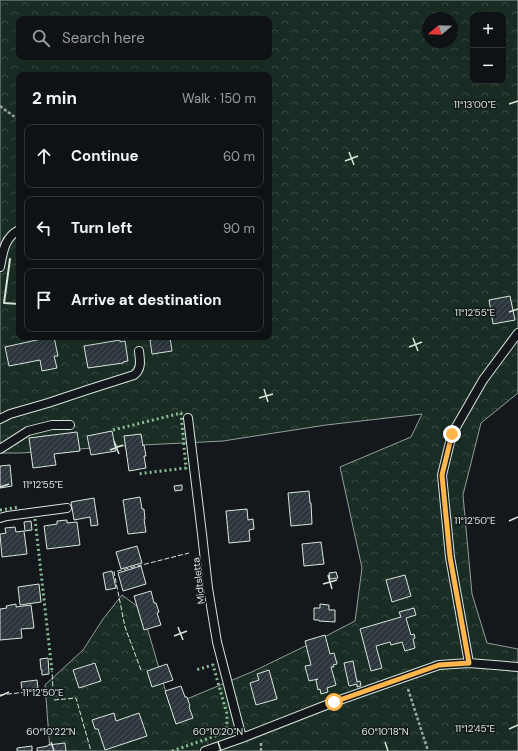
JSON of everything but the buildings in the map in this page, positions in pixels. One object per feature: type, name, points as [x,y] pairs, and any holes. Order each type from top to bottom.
[{"type":"lane","points":[[0,267],[3,248],[7,240],[16,232]]},
{"type":"lane","points":[[469,663],[450,557],[442,475],[452,434],[483,380],[518,333]]},
{"type":"lane","points":[[0,419],[10,414],[134,375],[138,372],[140,364],[139,351]]},
{"type":"lane","name":"Midtsletta","points":[[188,418],[208,588],[217,642],[242,738]]},
{"type":"lane","points":[[0,449],[28,431],[52,425],[70,425]]},
{"type":"lane","points":[[0,518],[67,508]]},
{"type":"lane","points":[[205,751],[334,702],[439,665],[469,663],[518,668]]},
{"type":"path","points":[[0,106],[16,118]]},
{"type":"path","points":[[404,678],[428,751]]},
{"type":"green space","points":[[0,0],[518,0],[518,393],[481,423],[463,495],[472,594],[487,643],[518,649],[518,751],[50,751],[45,685],[83,650],[103,619],[122,595],[142,610],[170,706],[254,671],[355,621],[362,568],[340,467],[411,437],[422,414],[326,425],[223,441],[21,453],[0,453]]},
{"type":"hedge","points":[[113,430],[181,413],[186,468],[137,474]]},
{"type":"hedge","points":[[0,510],[19,507]]},
{"type":"hedge","points":[[35,519],[52,671]]},
{"type":"hedge","points":[[172,751],[225,732],[227,726],[227,714],[213,665],[196,670]]},
{"type":"fence","points":[[141,670],[125,627],[114,572],[189,553]]},
{"type":"fence","points":[[0,695],[53,689],[52,671]]},
{"type":"fence","points":[[54,700],[76,698],[91,751]]},
{"type":"wall","points":[[10,259],[4,303],[16,304]]},
{"type":"route","points":[[334,702],[439,665],[469,663],[450,557],[442,475],[452,434]]}]
